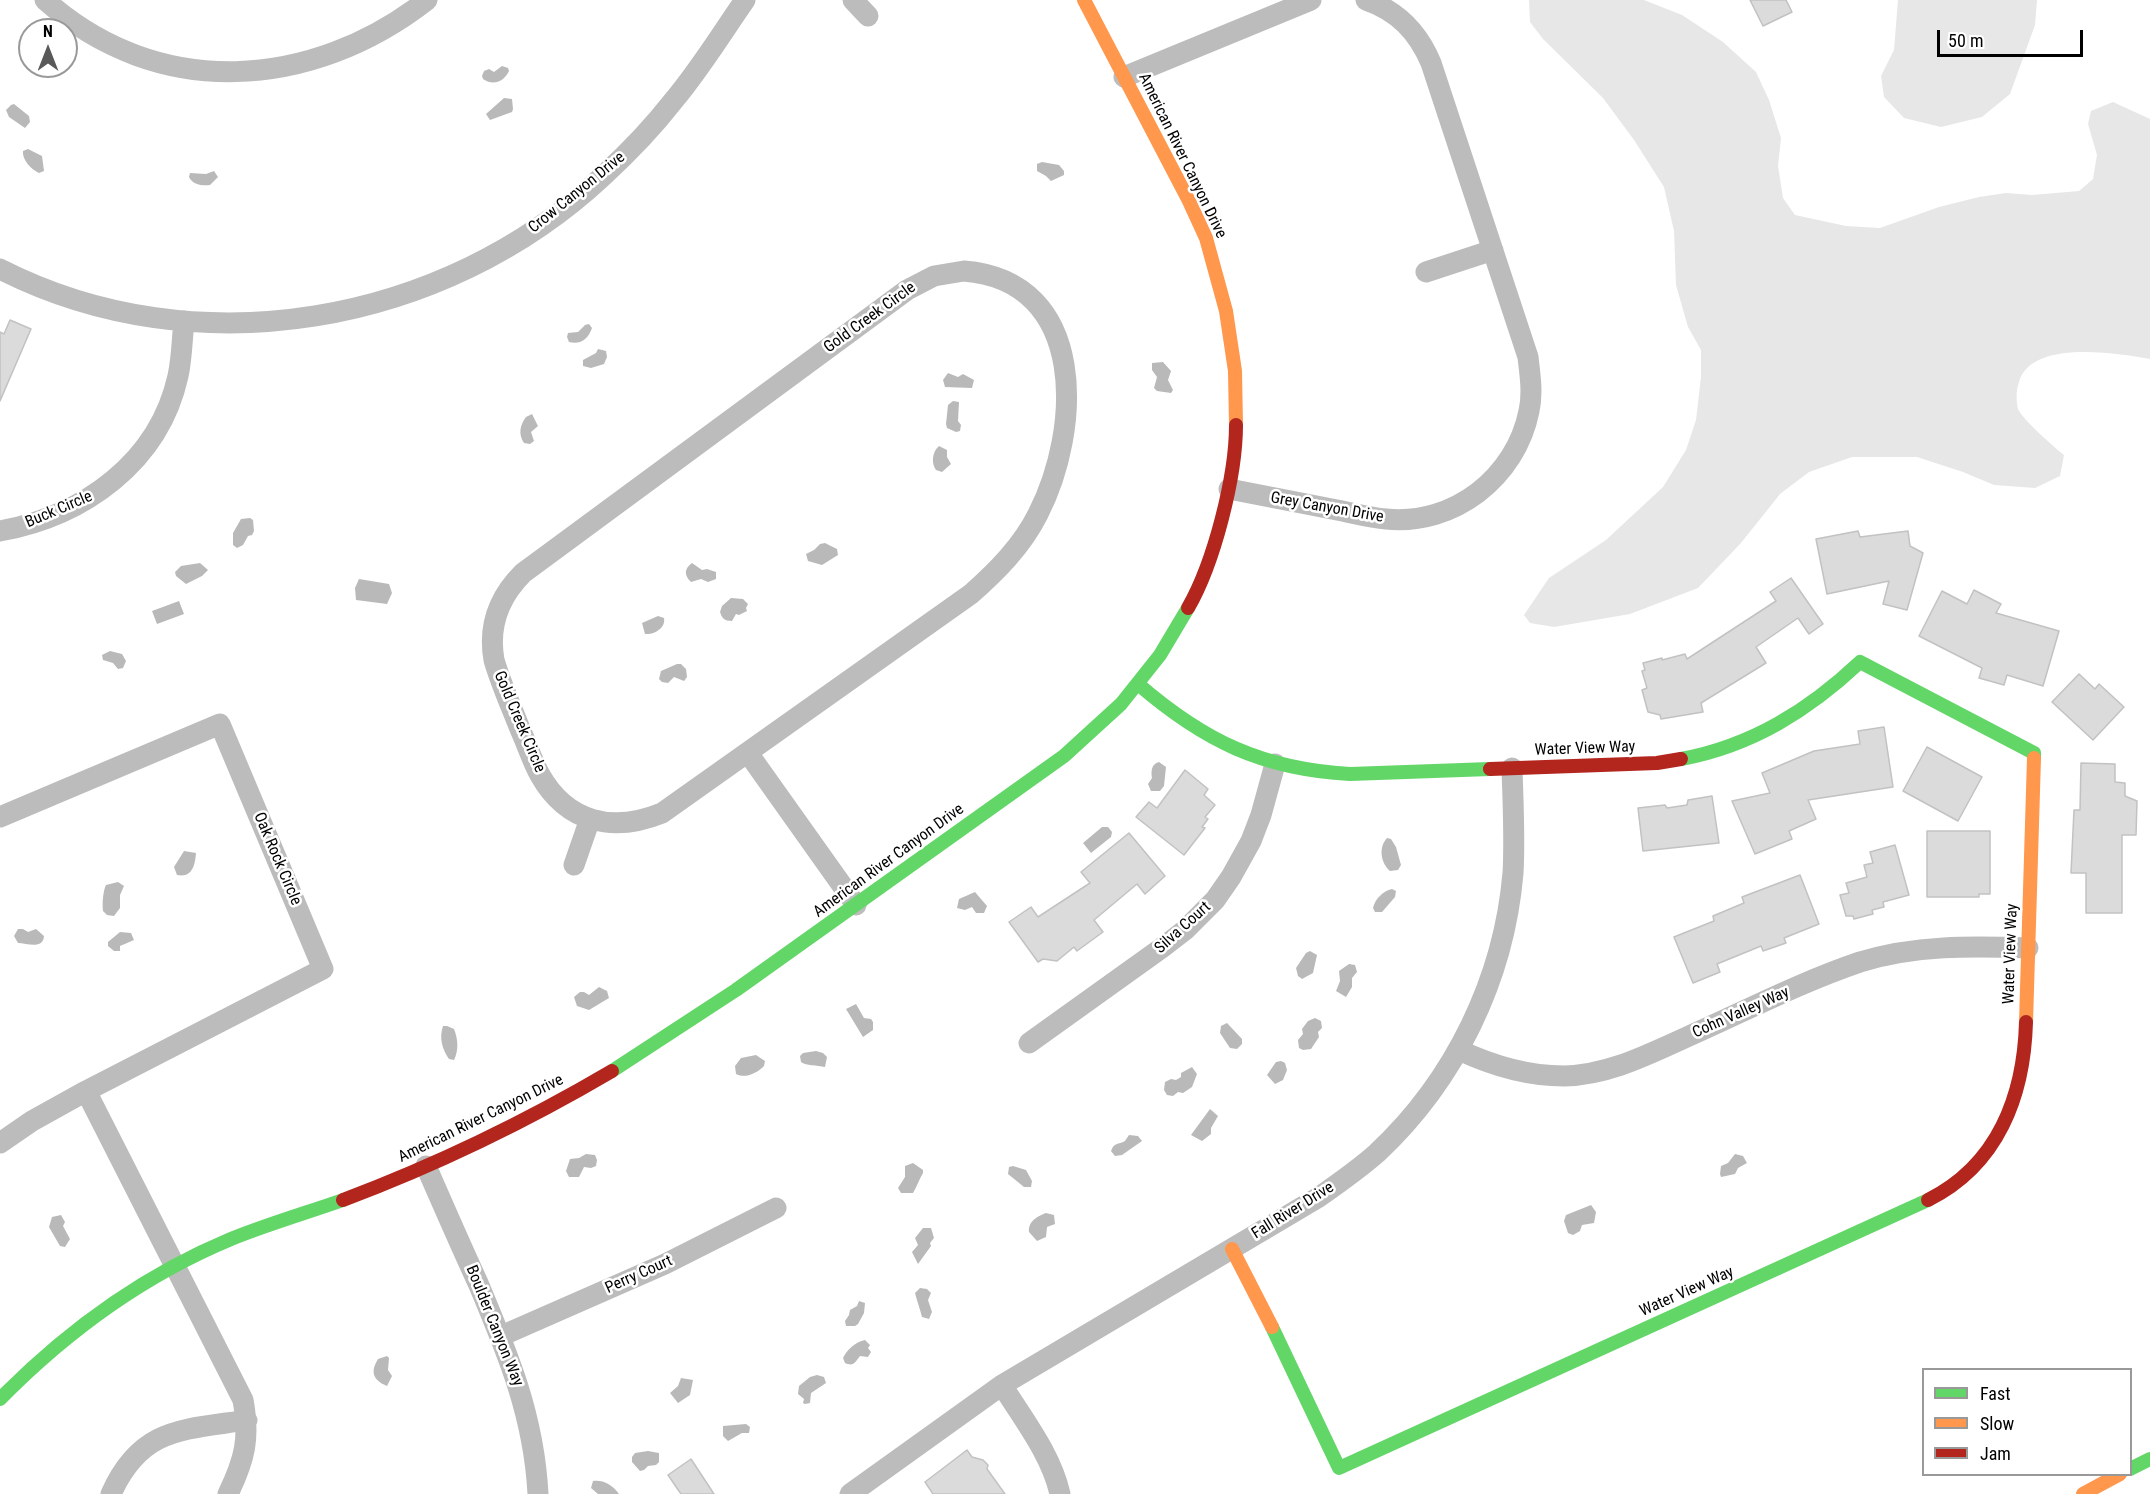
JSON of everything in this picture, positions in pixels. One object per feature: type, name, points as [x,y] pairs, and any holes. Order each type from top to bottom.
[{"type":"street","points":[[45,0],[88,32],[114,46],[156,61],[199,70],[228,72],[272,69],[301,64],[329,55],[376,34],[427,0]]},
{"type":"street","name":"Crow Canyon Drive","points":[[0,269],[53,292],[89,304],[143,316],[236,324],[310,318],[365,307],[426,287],[502,251],[550,219],[601,178],[632,148],[675,99],[745,0]]},
{"type":"street","points":[[853,0],[868,16]]},
{"type":"street","name":"American River Canyon Drive","points":[[0,1399],[26,1371],[92,1316],[128,1291],[175,1264],[224,1242],[353,1196],[426,1166],[559,1100],[657,1043],[743,986],[1064,756],[1099,726],[1138,684],[1164,649],[1207,567],[1229,489],[1235,447],[1237,385],[1233,338],[1210,249],[1187,199],[1084,0]]},
{"type":"street","points":[[1124,76],[1311,0]]},
{"type":"street","name":"Grey Canyon Drive","points":[[1229,489],[1387,519],[1428,517],[1454,508],[1478,493],[1499,474],[1521,439],[1531,399],[1532,385],[1528,357],[1425,48],[1407,24],[1381,6],[1366,0]]},
{"type":"street","points":[[1426,273],[1493,250]]},
{"type":"street","name":"Gold Creek Circle","points":[[949,272],[979,272],[1009,281],[1033,299],[1052,323],[1058,337],[1064,368],[1066,385],[1064,436],[1056,469],[1037,517],[1004,563],[971,594],[748,753],[662,813],[632,824],[604,823],[590,819],[566,806],[539,774],[498,676],[491,647],[499,606],[514,583],[524,573],[907,290],[934,276],[949,272]]},
{"type":"street","name":"Buck Circle","points":[[0,531],[32,524],[84,501],[108,486],[136,460],[148,445],[167,412],[178,375],[184,321]]},
{"type":"street","name":"Water View Way","points":[[1138,684],[1181,719],[1219,742],[1275,764],[1305,770],[1350,774],[1657,763],[1689,758],[1721,750],[1781,725],[1821,698],[1860,662],[2034,753],[2023,1066],[2014,1102],[1999,1136],[1969,1171],[1947,1189],[1921,1203],[1339,1468],[1258,1296],[1232,1249]]},
{"type":"street","name":"Oak Rock Circle","points":[[0,817],[220,724],[323,969],[86,1091],[32,1121],[0,1143]]},
{"type":"street","points":[[748,753],[856,905]]},
{"type":"street","name":"Silva Court","points":[[1029,1043],[1163,947],[1185,930],[1215,900],[1231,878],[1251,841],[1262,815],[1275,764]]},
{"type":"street","name":"Fall River Drive","points":[[850,1494],[1002,1385],[1319,1197],[1378,1152],[1418,1109],[1459,1050],[1482,1003],[1497,961],[1507,918],[1514,845],[1512,768]]},
{"type":"street","points":[[574,865],[590,819]]},
{"type":"street","name":"Cohn Valley Way","points":[[1459,1050],[1502,1068],[1538,1075],[1566,1076],[1593,1073],[1634,1061],[1825,975],[1863,962],[1903,952],[1943,947],[2028,948]]},
{"type":"street","points":[[86,1091],[243,1400],[247,1420],[246,1448],[240,1469],[228,1494]]},
{"type":"street","name":"Boulder Canyon Way","points":[[426,1166],[501,1336],[518,1381],[530,1426],[538,1494]]},
{"type":"street","name":"Perry Court","points":[[501,1336],[665,1264],[776,1208]]},
{"type":"street","points":[[1002,1385],[1041,1448],[1053,1473],[1059,1494]]},
{"type":"street","points":[[111,1494],[127,1465],[142,1448],[158,1438],[175,1432],[247,1420]]},
{"type":"street","points":[[2132,1468],[2150,1459]]},
{"type":"street","points":[[2083,1494],[2116,1476]]},
{"type":"shaded area","points":[[1529,0],[1644,0],[1682,15],[1723,42],[1756,72],[1769,100],[1781,138],[1778,166],[1783,198],[1795,215],[1846,226],[1880,228],[1939,207],[1979,197],[2006,193],[2032,195],[2079,191],[2093,179],[2097,155],[2088,124],[2091,111],[2113,102],[2150,119],[2150,359],[2097,352],[2077,352],[2040,359],[2027,368],[2017,388],[2018,409],[2046,440],[2064,455],[2060,476],[2035,488],[1994,485],[1917,457],[1852,457],[1809,472],[1780,494],[1741,543],[1698,588],[1630,614],[1554,627],[1530,623],[1524,615],[1549,578],[1606,540],[1663,487],[1686,450],[1696,420],[1701,377],[1701,350],[1688,327],[1676,285],[1674,231],[1664,187],[1634,140],[1603,98],[1543,39],[1530,22]]},
{"type":"shaded area","points":[[1898,0],[2037,0],[2035,25],[2010,94],[1982,117],[1941,127],[1904,118],[1884,97],[1881,76],[1894,50]]},
{"type":"shaded area","points":[[502,66],[508,68],[509,71],[501,80],[491,82],[483,79],[484,71],[489,69],[494,72]]},
{"type":"shaded area","points":[[504,98],[512,99],[512,112],[490,120],[486,114]]},
{"type":"shaded area","points":[[14,104],[29,116],[30,122],[25,128],[9,117],[6,110]]},
{"type":"shaded area","points":[[28,149],[42,156],[44,171],[39,173],[28,164],[23,151]]},
{"type":"shaded area","points":[[1042,162],[1059,165],[1064,175],[1051,181],[1037,171],[1037,164]]},
{"type":"shaded area","points":[[214,171],[218,177],[210,185],[198,184],[189,177],[190,173],[206,174]]},
{"type":"shaded area","points":[[589,324],[592,328],[586,338],[577,343],[569,342],[568,333],[578,332]]},
{"type":"shaded area","points":[[598,349],[606,351],[607,357],[604,364],[591,368],[583,366],[583,360],[596,353]]},
{"type":"shaded area","points":[[1163,362],[1171,371],[1168,380],[1173,390],[1171,393],[1157,391],[1154,388],[1157,377],[1152,370],[1152,363]]},
{"type":"shaded area","points":[[948,373],[958,377],[963,374],[974,380],[972,388],[945,387],[943,380]]},
{"type":"shaded area","points":[[953,401],[959,402],[958,421],[961,425],[960,431],[956,432],[947,428],[946,424],[948,405]]},
{"type":"shaded area","points":[[532,414],[538,426],[531,432],[534,441],[530,444],[524,443],[520,433],[521,426],[526,417]]},
{"type":"shaded area","points":[[939,446],[947,450],[947,457],[951,464],[942,472],[936,470],[933,461],[935,451]]},
{"type":"shaded area","points":[[241,519],[253,520],[254,531],[243,545],[237,548],[233,545],[233,533]]},
{"type":"shaded area","points":[[825,543],[837,549],[838,555],[822,565],[808,561],[806,554]]},
{"type":"shaded area","points":[[200,563],[208,570],[202,576],[186,584],[176,576],[175,572],[181,566]]},
{"type":"shaded area","points":[[692,563],[702,570],[716,572],[716,579],[708,582],[701,579],[691,582],[686,572]]},
{"type":"shaded area","points":[[359,579],[389,584],[392,593],[387,604],[356,600],[355,588]]},
{"type":"shaded area","points":[[731,598],[743,599],[748,604],[747,611],[736,614],[732,621],[724,619],[720,612],[722,606]]},
{"type":"shaded area","points":[[179,601],[184,614],[157,624],[152,611]]},
{"type":"shaded area","points":[[658,616],[664,618],[661,628],[645,634],[642,623]]},
{"type":"shaded area","points":[[110,651],[122,654],[126,661],[123,668],[118,669],[113,663],[103,660],[102,655]]},
{"type":"shaded area","points":[[681,664],[686,669],[687,677],[684,681],[674,677],[668,683],[659,679],[661,671]]},
{"type":"shaded area","points":[[1159,762],[1166,767],[1164,786],[1160,791],[1151,791],[1148,784],[1152,778],[1152,768]]},
{"type":"shaded area","points":[[1102,827],[1108,827],[1112,832],[1111,837],[1091,853],[1083,843]]},
{"type":"shaded area","points":[[1387,838],[1391,839],[1396,847],[1401,865],[1398,870],[1390,871],[1383,860],[1382,846]]},
{"type":"shaded area","points":[[184,851],[196,853],[195,862],[189,873],[177,875],[174,867]]},
{"type":"shaded area","points":[[118,882],[124,886],[120,895],[120,908],[114,916],[107,915],[103,911],[106,885]]},
{"type":"shaded area","points":[[1392,889],[1396,891],[1395,897],[1382,912],[1375,912],[1373,908],[1378,899]]},
{"type":"shaded area","points":[[975,892],[987,906],[984,913],[976,913],[972,907],[965,910],[957,908],[959,899]]},
{"type":"shaded area","points":[[18,929],[28,932],[36,929],[44,936],[43,940],[38,944],[18,943],[14,936]]},
{"type":"shaded area","points":[[120,932],[131,933],[134,940],[120,946],[120,951],[114,951],[108,946],[108,942]]},
{"type":"shaded area","points":[[1310,951],[1317,955],[1313,973],[1302,979],[1298,976],[1296,968],[1306,953]]},
{"type":"shaded area","points":[[1349,964],[1355,965],[1357,972],[1352,978],[1352,987],[1346,997],[1336,991],[1340,981],[1339,971]]},
{"type":"shaded area","points":[[599,987],[607,991],[609,998],[589,1010],[577,1006],[574,997],[580,992],[589,995]]},
{"type":"shaded area","points":[[856,1004],[864,1018],[871,1019],[873,1022],[873,1030],[863,1037],[846,1009]]},
{"type":"shaded area","points":[[1315,1018],[1321,1021],[1322,1028],[1318,1032],[1319,1037],[1311,1049],[1303,1050],[1299,1048],[1298,1040],[1303,1034],[1302,1029],[1308,1021]]},
{"type":"shaded area","points":[[1227,1023],[1242,1039],[1242,1044],[1237,1049],[1230,1048],[1220,1033],[1221,1026]]},
{"type":"shaded area","points":[[443,1026],[454,1029],[457,1048],[454,1060],[449,1059],[443,1047],[441,1035]]},
{"type":"shaded area","points":[[816,1051],[827,1057],[825,1067],[801,1062],[800,1056],[803,1053]]},
{"type":"shaded area","points":[[756,1055],[765,1061],[764,1066],[744,1076],[736,1074],[735,1066],[741,1058]]},
{"type":"shaded area","points":[[1276,1062],[1285,1063],[1287,1070],[1283,1080],[1275,1084],[1267,1075]]},
{"type":"shaded area","points":[[1192,1067],[1197,1074],[1192,1087],[1183,1093],[1167,1095],[1164,1090],[1165,1082],[1171,1079],[1176,1080],[1181,1077],[1181,1073]]},
{"type":"shaded area","points":[[1210,1109],[1218,1116],[1211,1128],[1211,1134],[1202,1141],[1191,1135]]},
{"type":"shaded area","points":[[1129,1135],[1138,1136],[1142,1141],[1122,1155],[1115,1156],[1111,1151],[1113,1146],[1125,1141]]},
{"type":"shaded area","points":[[586,1154],[595,1155],[596,1166],[584,1167],[579,1177],[569,1177],[566,1171],[570,1159]]},
{"type":"shaded area","points":[[1735,1154],[1743,1156],[1747,1163],[1738,1168],[1735,1174],[1721,1177],[1721,1166],[1728,1163]]},
{"type":"shaded area","points":[[913,1163],[923,1170],[923,1173],[913,1193],[901,1193],[898,1188],[905,1177],[905,1166]]},
{"type":"shaded area","points":[[1009,1167],[1026,1170],[1032,1181],[1031,1187],[1024,1187],[1008,1174]]},
{"type":"shaded area","points":[[1591,1205],[1596,1212],[1594,1223],[1582,1225],[1580,1231],[1573,1235],[1568,1233],[1564,1221],[1566,1215]]},
{"type":"shaded area","points":[[1046,1213],[1054,1215],[1055,1224],[1047,1227],[1046,1237],[1037,1241],[1029,1232],[1029,1228],[1037,1217]]},
{"type":"shaded area","points":[[61,1215],[65,1222],[63,1226],[70,1239],[65,1247],[60,1246],[49,1227],[52,1217]]},
{"type":"shaded area","points":[[923,1228],[931,1228],[934,1238],[918,1264],[912,1252],[918,1245],[915,1238]]},
{"type":"shaded area","points":[[920,1288],[927,1289],[931,1293],[928,1300],[932,1312],[929,1319],[922,1317],[915,1293]]},
{"type":"shaded area","points":[[859,1301],[865,1303],[864,1313],[858,1324],[846,1326],[845,1321],[850,1310],[857,1306]]},
{"type":"shaded area","points":[[865,1340],[870,1345],[868,1348],[871,1352],[868,1357],[860,1356],[852,1364],[845,1363],[843,1358],[849,1349]]},
{"type":"shaded area","points":[[387,1356],[389,1358],[388,1370],[392,1376],[387,1386],[376,1378],[374,1368],[378,1359]]},
{"type":"shaded area","points":[[817,1375],[824,1377],[826,1383],[811,1393],[810,1403],[805,1404],[804,1399],[798,1394],[799,1386],[810,1377]]},
{"type":"shaded area","points":[[681,1378],[693,1380],[690,1395],[678,1403],[670,1393],[678,1386]]},
{"type":"shaded area","points":[[746,1424],[750,1427],[749,1433],[742,1433],[728,1441],[723,1436],[723,1426]]},
{"type":"shaded area","points":[[648,1451],[659,1453],[659,1462],[640,1471],[632,1462],[632,1457],[635,1453]]},
{"type":"shaded area","points":[[593,1481],[608,1484],[619,1494],[598,1494],[591,1488]]},
{"type":"building","points":[[1750,0],[1786,0],[1792,12],[1763,26]]},
{"type":"building","points":[[10,320],[31,329],[0,401],[0,332],[4,334]]},
{"type":"building","points":[[1858,531],[1860,537],[1908,531],[1910,546],[1923,553],[1907,610],[1883,604],[1889,581],[1827,594],[1816,539]]},
{"type":"building","points":[[1791,578],[1823,624],[1809,634],[1798,618],[1756,647],[1766,663],[1701,703],[1703,712],[1661,719],[1660,715],[1648,712],[1642,690],[1647,688],[1642,671],[1645,670],[1643,663],[1685,654],[1687,659],[1776,601],[1770,592]]},
{"type":"building","points":[[1974,590],[2001,604],[1996,613],[2059,631],[2043,686],[2007,675],[2004,685],[1979,678],[1982,668],[1919,636],[1942,591],[1967,604]]},
{"type":"building","points":[[2079,674],[2095,689],[2099,684],[2124,707],[2093,740],[2052,702]]},
{"type":"building","points":[[1884,727],[1893,787],[1808,800],[1816,819],[1789,831],[1792,839],[1755,854],[1732,801],[1770,793],[1762,773],[1814,751],[1860,744],[1858,731]]},
{"type":"building","points":[[1927,747],[1982,777],[1958,821],[1903,791]]},
{"type":"building","points":[[2081,763],[2115,764],[2115,782],[2125,783],[2125,796],[2137,801],[2136,835],[2122,835],[2122,913],[2086,913],[2086,873],[2071,873],[2074,810],[2080,810]]},
{"type":"building","points":[[1185,770],[1208,789],[1204,795],[1215,805],[1205,817],[1208,819],[1202,827],[1205,828],[1184,855],[1136,817],[1149,802],[1157,808]]},
{"type":"building","points":[[1712,796],[1719,843],[1643,851],[1638,808],[1687,805],[1688,800]]},
{"type":"building","points":[[1927,831],[1990,831],[1990,894],[1979,894],[1979,897],[1927,897]]},
{"type":"building","points":[[1129,833],[1165,876],[1145,894],[1137,884],[1094,920],[1103,932],[1077,951],[1074,947],[1057,961],[1043,959],[1038,962],[1009,922],[1031,907],[1038,917],[1090,883],[1081,872]]},
{"type":"building","points":[[1895,845],[1909,895],[1883,902],[1884,907],[1872,910],[1873,914],[1854,919],[1853,916],[1846,916],[1840,895],[1849,893],[1846,883],[1867,877],[1864,865],[1873,863],[1870,852]]},
{"type":"building","points":[[1800,875],[1819,924],[1784,938],[1786,943],[1763,951],[1761,946],[1717,964],[1720,972],[1693,983],[1674,937],[1714,921],[1713,916],[1744,903],[1742,897]]},
{"type":"building","points":[[967,1450],[972,1457],[983,1460],[988,1465],[987,1469],[1005,1494],[933,1494],[925,1482]]},
{"type":"building","points":[[691,1459],[714,1494],[681,1494],[668,1475]]},
{"type":"traffic: fast","points":[[612,1071],[736,990],[1064,756],[1121,704],[1160,655],[1188,608]]},
{"type":"traffic: fast","points":[[1681,759],[1732,745],[1778,724],[1820,696],[1860,662],[2034,753],[2034,758]]},
{"type":"traffic: fast","points":[[1138,684],[1162,704],[1211,736],[1236,748],[1289,766],[1350,774],[1490,769]]},
{"type":"traffic: fast","points":[[0,1399],[79,1328],[107,1307],[167,1270],[231,1239],[343,1200]]},
{"type":"traffic: fast","points":[[1272,1327],[1339,1468],[1928,1200]]},
{"type":"traffic: fast","points":[[2132,1468],[2150,1459]]},
{"type":"traffic: slow","points":[[1084,0],[1206,238],[1226,311],[1235,371],[1236,425]]},
{"type":"traffic: slow","points":[[2026,1022],[2034,758]]},
{"type":"traffic: slow","points":[[1232,1249],[1272,1327]]},
{"type":"traffic: slow","points":[[2083,1494],[2116,1476]]},
{"type":"traffic: jam","points":[[1188,608],[1198,589],[1222,519],[1232,469],[1236,425]]},
{"type":"traffic: jam","points":[[1490,769],[1657,763],[1681,759]]},
{"type":"traffic: jam","points":[[1928,1200],[1973,1168],[1989,1148],[2002,1126],[2013,1102],[2020,1076],[2026,1022]]},
{"type":"traffic: jam","points":[[343,1200],[481,1141],[612,1071]]}]
